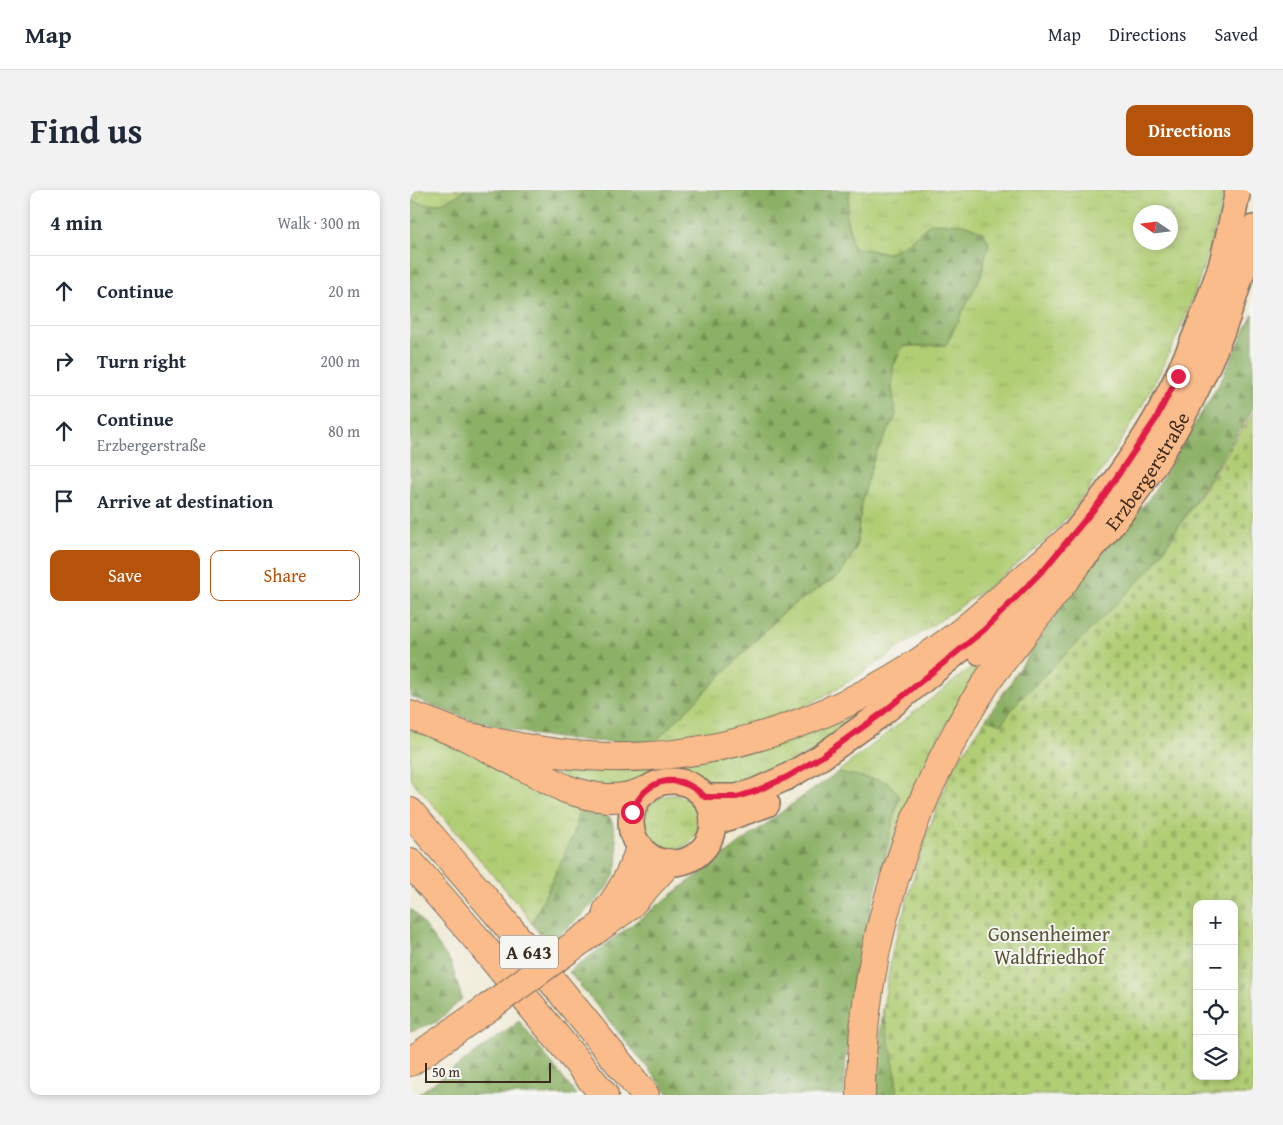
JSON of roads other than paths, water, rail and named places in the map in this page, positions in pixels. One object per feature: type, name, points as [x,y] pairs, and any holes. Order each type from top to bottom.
[{"type":"highway","points":[[465,736],[523,748],[571,754],[606,757],[650,756],[701,750],[740,742],[797,725],[842,706],[902,674],[953,639],[1070,538]]},
{"type":"highway","points":[[861,1095],[861,1070],[867,1001],[879,933],[898,866],[923,801],[953,738],[989,679],[1076,566]]},
{"type":"highway","points":[[410,715],[465,736],[566,789],[583,794],[616,798],[630,797],[644,791]]},
{"type":"highway","name":"A 643","points":[[410,812],[497,913],[645,1095]]},
{"type":"highway","points":[[569,949],[608,910],[619,895],[634,867],[640,848]]},
{"type":"highway","name":"A 643","points":[[410,862],[419,877],[476,938],[604,1095]]},
{"type":"highway","points":[[410,1062],[628,907],[668,863]]},
{"type":"main road","name":"Erzbergerstraße","points":[[705,797],[737,797],[756,791],[787,777],[828,752],[881,714],[984,630],[1045,568],[1099,503],[1122,471],[1156,419],[1178,376],[1218,276],[1238,190]]},
{"type":"main road","name":"Erzbergerstraße","points":[[713,822],[774,802],[804,785],[849,754],[956,672],[1076,566],[1108,528],[1140,485],[1175,430],[1193,396],[1239,284],[1253,228]]},
{"type":"main road","points":[[669,780],[683,782],[695,788],[705,797],[711,809],[713,822],[710,836],[704,848],[694,857],[681,862],[668,863],[657,860],[640,848],[633,837],[631,825],[632,812],[636,800],[644,791],[656,784],[669,780]]},
{"type":"park label","name":"Gonsenheimer Waldfriedhof","points":[[1049,946]]}]
